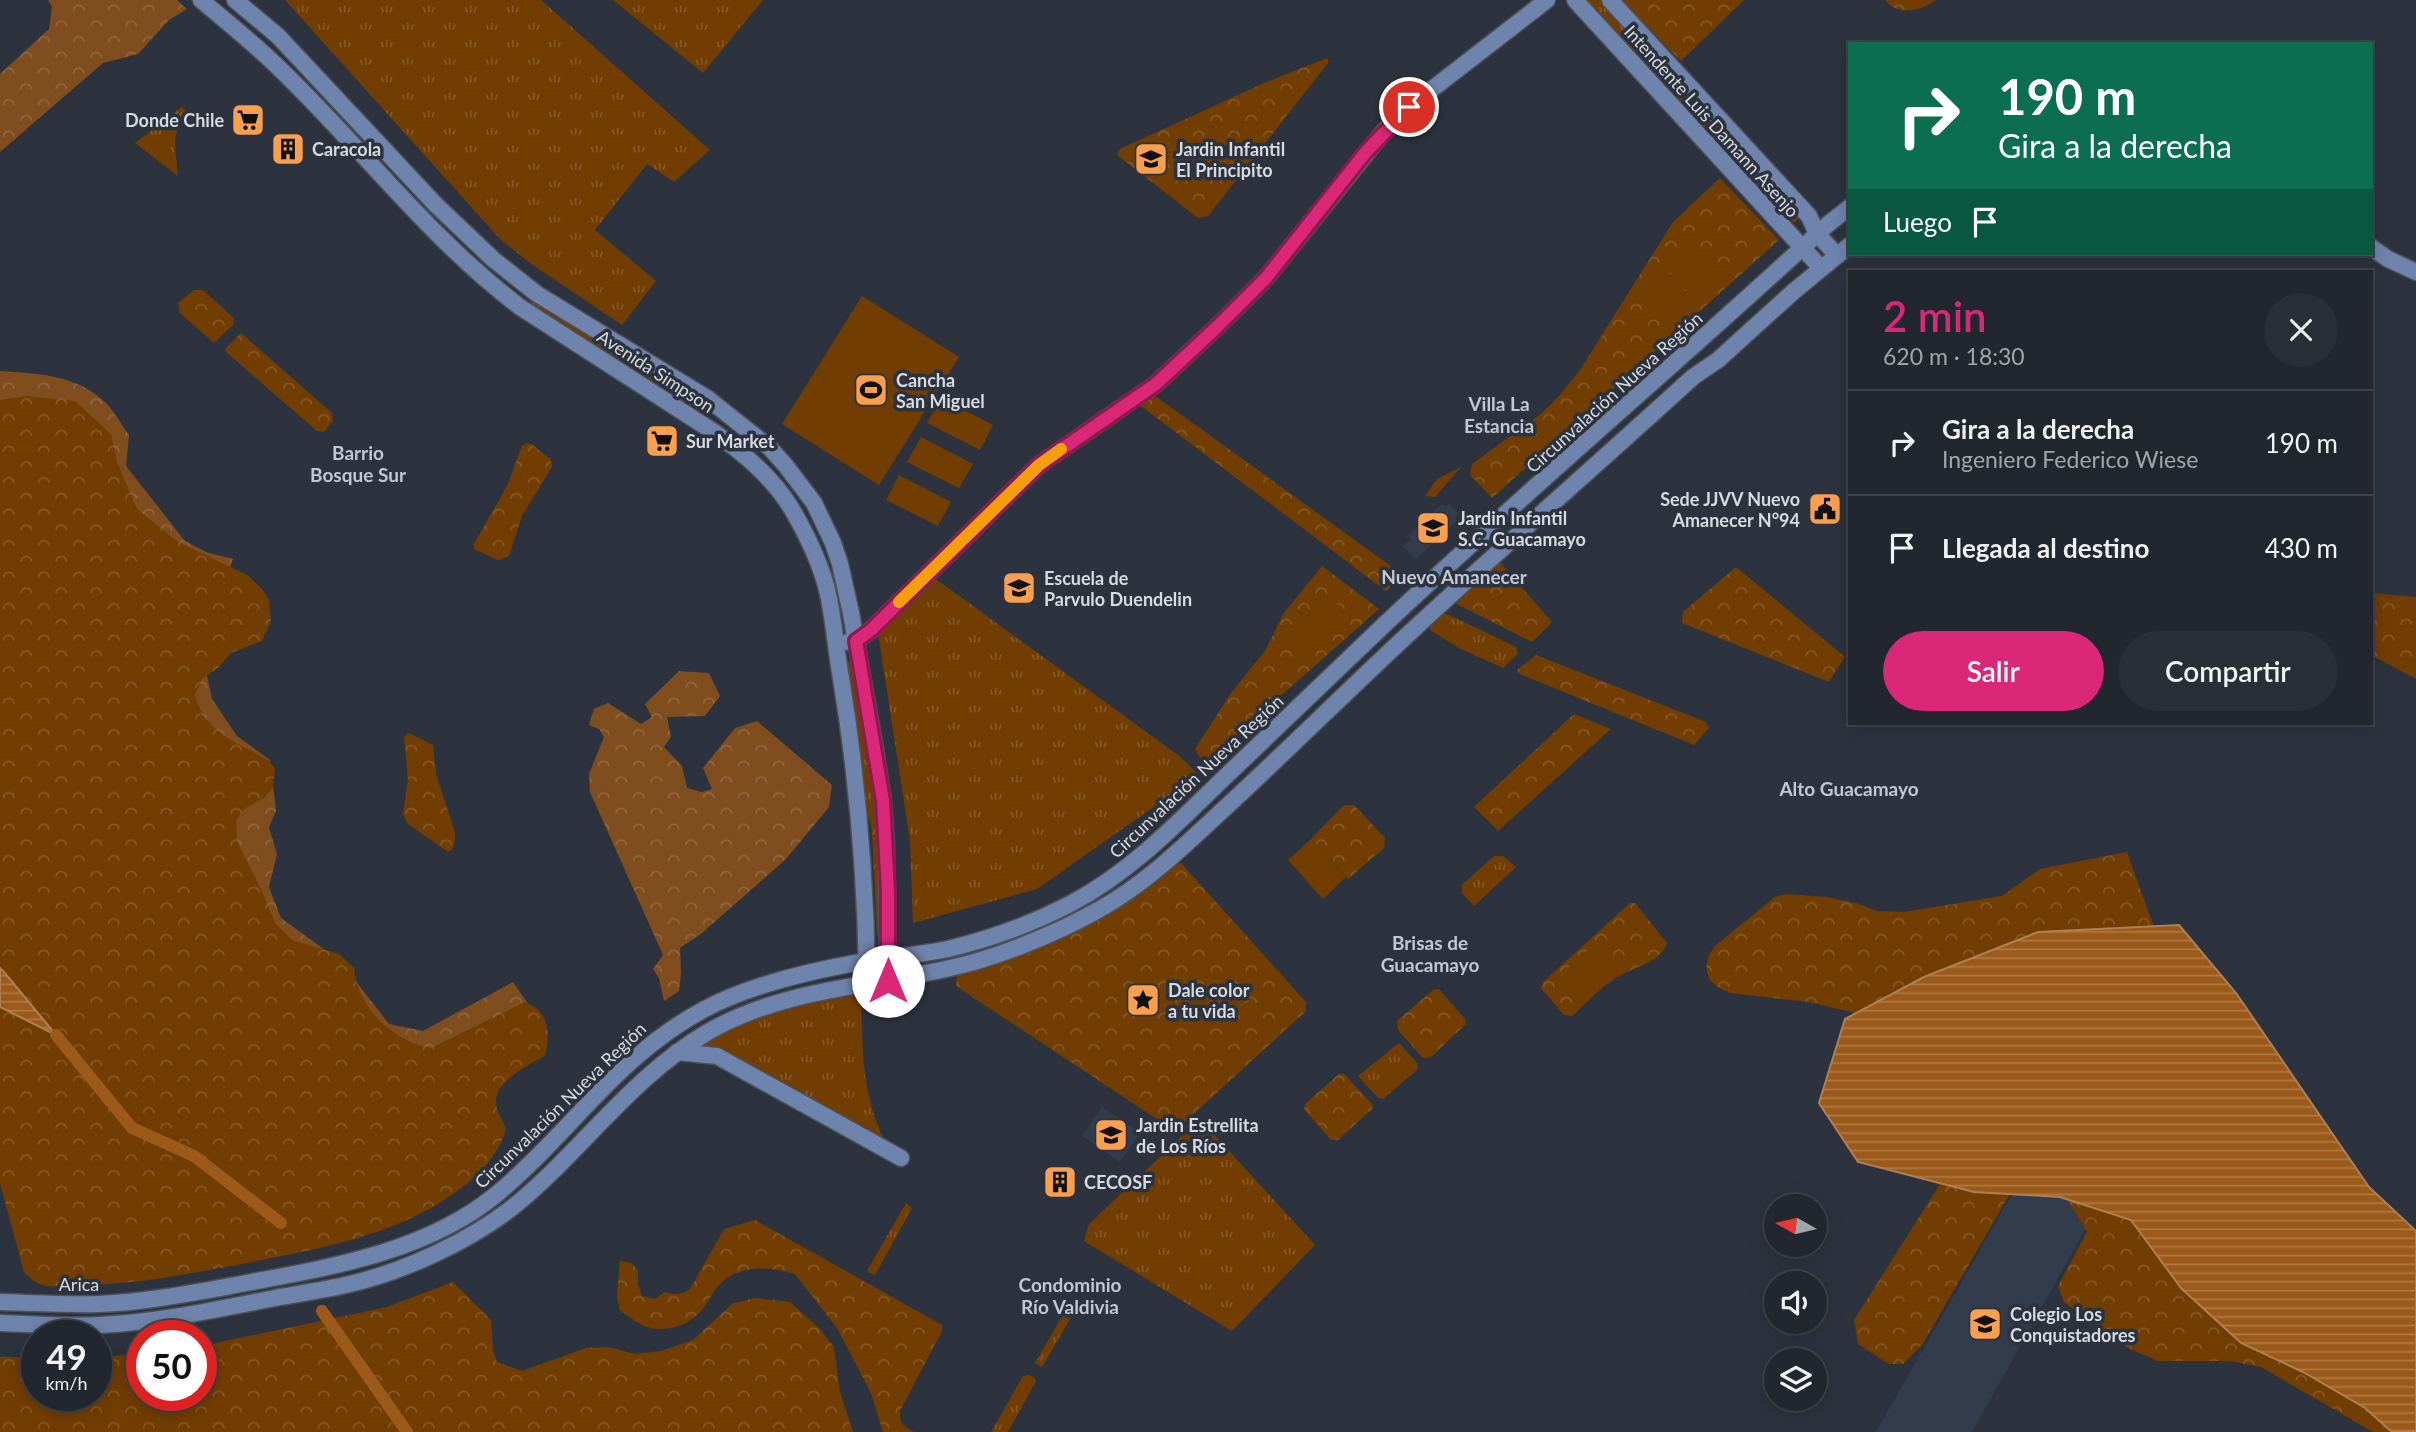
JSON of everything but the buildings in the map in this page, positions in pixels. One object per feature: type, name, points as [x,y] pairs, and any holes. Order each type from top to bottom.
[{"type":"main road","name":"Avenida Simpson","points":[[201,0],[283,72],[408,206],[461,258],[520,307],[703,424],[740,451],[776,485],[812,548],[828,594],[856,781],[864,870],[868,983]]},
{"type":"main road","name":"Avenida Simpson","points":[[235,0],[300,58],[436,205],[494,260],[527,287],[707,398],[770,448],[814,503],[833,543],[851,613],[883,801],[888,880],[888,981]]},
{"type":"main road","points":[[835,644],[856,641],[871,630],[1039,465],[1165,376],[1266,278],[1386,129],[1409,107],[1547,0]]},
{"type":"main road","name":"Intendente Luis Damann Asenjo","points":[[1575,0],[1821,268]]},
{"type":"main road","name":"Intendente Luis Damann Asenjo","points":[[1610,0],[1809,216],[1817,234],[1843,250]]},
{"type":"main road","name":"Circunvalación Nueva Región","points":[[157,1298],[340,1264],[383,1252],[452,1223],[499,1192],[645,1048],[711,1006],[805,974],[948,948],[1024,924],[1072,903],[1119,874],[1182,820],[1399,611],[1817,234],[1848,210]]},
{"type":"main road","points":[[2373,248],[2416,272]]},
{"type":"main road","points":[[0,1323],[100,1325],[157,1320],[351,1284],[393,1272],[476,1232],[511,1209],[566,1160],[638,1084],[677,1052],[737,1017],[819,991],[888,981],[976,962],[1054,933],[1123,895],[1177,852],[1308,732],[1416,627],[1693,377],[1718,360],[1843,250]]},
{"type":"main road","points":[[520,307],[529,295],[530,290],[527,287]]},
{"type":"main road","points":[[703,424],[716,416],[766,455],[786,466]]},
{"type":"main road","points":[[677,1052],[717,1056],[901,1158]]},
{"type":"main road","name":"Arica","points":[[0,1302],[100,1304],[157,1298]]},
{"type":"shaded area","name":"Jardin Infantil S.C. Guacamayo","points":[[1449,503],[1459,514],[1455,518],[1457,521],[1416,559],[1403,546],[1411,539],[1408,535],[1442,504],[1445,507]]},
{"type":"shaded area","points":[[2179,925],[2236,993],[2369,1187],[2416,1231],[2416,1432],[2392,1432],[2365,1408],[2303,1372],[2241,1343],[2181,1288],[2131,1220],[2060,1197],[1974,1192],[1858,1162],[1819,1103],[1845,1019],[1924,977],[2038,932]]},
{"type":"shaded area","points":[[0,968],[4,972],[56,1035],[0,1007]]},
{"type":"shaded area","name":"Jardin Estrellita de Los Ríos","points":[[1102,1107],[1140,1133],[1120,1162],[1082,1136]]},
{"type":"shaded area","name":"Colegio Los Conquistadores","points":[[2028,1166],[2092,1217],[1972,1432],[1876,1432]]},
{"type":"green space","points":[[48,0],[177,0],[187,9],[169,20],[138,54],[103,63],[0,152],[0,74],[49,29],[52,7]]},
{"type":"green space","points":[[285,0],[541,0],[710,150],[674,182],[647,164],[595,230],[656,281],[622,325],[530,263],[500,239]]},
{"type":"green space","points":[[613,0],[763,0],[703,73]]},
{"type":"green space","points":[[1587,0],[1601,0],[1792,208],[1798,219],[1794,223]]},
{"type":"green space","points":[[1620,0],[1744,0],[1681,61]]},
{"type":"green space","points":[[1885,0],[1936,0],[1917,9],[1903,10]]},
{"type":"green space","points":[[1327,58],[1329,62],[1208,216],[1198,218],[1117,155],[1120,149],[1262,84]]},
{"type":"green space","points":[[182,107],[186,111],[175,142],[178,176],[135,143]]},
{"type":"green space","points":[[1720,178],[1779,240],[1492,498],[1470,475],[1472,464],[1542,413],[1559,396],[1580,370],[1673,222]]},
{"type":"green space","points":[[1688,244],[1726,284],[1702,306],[1664,266]]},
{"type":"green space","points":[[1663,267],[1701,308],[1677,330],[1639,289]]},
{"type":"green space","points":[[194,290],[203,290],[234,318],[233,325],[214,343],[180,313],[178,303]]},
{"type":"green space","name":"Cancha San Miguel","points":[[862,296],[959,357],[879,485],[782,424]]},
{"type":"green space","points":[[533,300],[538,300],[713,412],[702,415],[533,309]]},
{"type":"green space","points":[[241,333],[332,413],[333,420],[324,432],[317,431],[226,352],[225,349]]},
{"type":"green space","points":[[0,371],[57,377],[95,394],[107,404],[129,435],[126,466],[185,541],[206,552],[233,559],[202,654],[212,699],[237,736],[270,760],[276,811],[269,827],[277,854],[269,887],[281,918],[340,961],[389,1024],[423,1031],[513,982],[533,1011],[409,1058],[307,1016],[0,415]]},
{"type":"green space","points":[[1154,395],[1403,575],[1386,591],[1141,406]]},
{"type":"green space","points":[[27,396],[75,401],[111,434],[117,462],[137,509],[178,542],[247,575],[269,600],[271,621],[262,641],[231,653],[219,667],[202,679],[195,695],[199,708],[214,727],[234,742],[268,760],[275,768],[273,787],[265,797],[243,810],[236,821],[237,841],[275,923],[292,940],[339,954],[354,968],[362,996],[379,1020],[403,1038],[417,1044],[431,1048],[525,1002],[543,1017],[548,1031],[545,1056],[506,1081],[497,1095],[497,1109],[506,1129],[494,1154],[466,1185],[408,1220],[334,1244],[156,1279],[50,1286],[37,1283],[24,1272],[0,1183],[0,400]]},
{"type":"green space","points":[[941,398],[993,425],[980,450],[927,423]]},
{"type":"green space","points":[[921,437],[973,464],[959,488],[907,462]]},
{"type":"green space","points":[[527,443],[551,460],[552,467],[522,516],[509,556],[498,560],[474,549],[474,544],[507,486],[522,446]]},
{"type":"green space","points":[[1461,467],[1435,497],[1425,496],[1437,479]]},
{"type":"green space","points":[[899,475],[951,502],[938,526],[886,500]]},
{"type":"green space","points":[[1497,559],[1552,622],[1532,642],[1451,601]]},
{"type":"green space","points":[[1322,566],[1379,609],[1204,764],[1195,749],[1231,693],[1265,651],[1284,613]]},
{"type":"green space","points":[[1736,567],[1845,657],[1829,682],[1682,623],[1683,612]]},
{"type":"green space","points":[[933,577],[1178,755],[1199,775],[1037,889],[913,923],[910,840],[878,633]]},
{"type":"green space","points":[[2373,593],[2416,597],[2416,679],[2373,656]]},
{"type":"green space","points":[[1326,594],[1349,614],[1311,656],[1288,635]]},
{"type":"green space","points":[[1439,613],[1447,614],[1516,647],[1518,654],[1503,668],[1459,648],[1430,630],[1430,622]]},
{"type":"green space","points":[[1536,655],[1706,722],[1709,728],[1694,745],[1520,674],[1517,670]]},
{"type":"green space","points":[[846,662],[852,663],[879,827],[883,935],[877,936],[872,831],[861,784]]},
{"type":"green space","points":[[679,671],[709,673],[720,696],[705,716],[667,717],[671,737],[664,747],[682,766],[687,788],[702,792],[712,789],[703,768],[735,728],[757,721],[832,785],[829,807],[786,859],[702,933],[680,948],[679,991],[664,1001],[659,978],[653,969],[663,955],[590,792],[589,774],[604,737],[599,729],[589,725],[594,709],[608,703],[641,724],[652,717],[645,704]]},
{"type":"green space","points":[[1574,714],[1611,729],[1498,831],[1474,807]]},
{"type":"green space","points":[[409,733],[433,745],[436,774],[455,832],[452,850],[448,852],[408,824],[403,814],[408,779],[404,737]]},
{"type":"green space","points":[[1344,805],[1354,805],[1385,838],[1384,848],[1348,879],[1311,839]]},
{"type":"green space","points":[[1311,839],[1346,877],[1323,899],[1288,860]]},
{"type":"green space","points":[[2127,852],[2159,941],[2416,1432],[2373,1432],[2261,1367],[2230,1361],[2158,1361],[2128,1348],[2064,1302],[2058,1286],[2087,1232],[2062,1193],[2028,1163],[1922,1345],[1903,1364],[1889,1364],[1858,1344],[1854,1320],[1959,1154],[1877,1027],[1851,1012],[1809,1002],[1730,993],[1717,987],[1709,979],[1706,967],[1709,955],[1715,946],[1775,897],[1786,894],[1827,897],[1877,911],[1904,912],[2002,896],[2040,869]]},
{"type":"green space","points":[[1494,856],[1503,856],[1516,867],[1474,906],[1462,893],[1462,885]]},
{"type":"green space","points":[[1181,863],[1306,1002],[1306,1011],[1175,1131],[956,986],[957,974],[1027,953],[1074,931],[1172,864]]},
{"type":"green space","points":[[1630,903],[1635,903],[1667,943],[1663,950],[1651,961],[1608,983],[1572,1016],[1564,1015],[1541,988],[1543,982]]},
{"type":"green space","points":[[1600,939],[1620,965],[1581,1002],[1559,976]]},
{"type":"green space","points":[[1439,989],[1465,1019],[1466,1024],[1431,1057],[1423,1058],[1398,1030],[1397,1021],[1433,990]]},
{"type":"green space","points":[[854,993],[861,998],[867,1087],[876,1122],[884,1140],[711,1049],[699,1046],[743,1021],[789,1007]]},
{"type":"green space","points":[[1399,1043],[1418,1064],[1417,1070],[1383,1099],[1378,1098],[1358,1076]]},
{"type":"green space","points":[[1339,1074],[1344,1074],[1373,1105],[1372,1109],[1338,1140],[1331,1140],[1304,1109],[1306,1103]]},
{"type":"green space","points":[[1200,1119],[1315,1245],[1232,1331],[1084,1241],[1089,1224]]},
{"type":"green space","points":[[906,1203],[912,1208],[875,1275],[867,1271]]},
{"type":"green space","points":[[755,1220],[942,1325],[942,1331],[900,1411],[903,1424],[914,1432],[883,1432],[871,1393],[837,1328],[795,1274],[758,1268],[740,1272],[720,1284],[692,1319],[668,1328],[642,1325],[620,1310],[617,1297],[620,1261],[631,1263],[638,1270],[638,1285],[642,1296],[655,1299],[665,1292],[681,1293],[690,1289],[724,1229]]},
{"type":"green space","points":[[453,1282],[491,1320],[493,1350],[497,1362],[522,1371],[586,1348],[608,1347],[635,1354],[661,1351],[693,1340],[732,1304],[754,1298],[790,1302],[819,1328],[834,1347],[840,1392],[853,1432],[0,1432],[0,1357],[21,1357],[21,1411],[112,1411],[112,1356],[126,1355],[126,1411],[217,1411],[217,1343],[387,1307]]},
{"type":"green space","points":[[1067,1308],[1074,1312],[1042,1367],[1035,1363]]},
{"type":"green space","points":[[1029,1375],[1036,1381],[1008,1432],[991,1432],[1023,1376]]},
{"type":"waterway","points":[[56,1035],[132,1128],[194,1156],[281,1223]]},
{"type":"waterway","points":[[322,1311],[407,1432]]},
{"type":"slow traffic","points":[[899,602],[1039,465],[1061,449]]},
{"type":"place","name":"Donde Chile","points":[[248,120]]},
{"type":"place","name":"Caracola","points":[[288,149]]},
{"type":"place","name":"Jardin Infantil El Principito","points":[[1151,159]]},
{"type":"place","name":"Cancha San Miguel","points":[[871,390]]},
{"type":"place","name":"Sur Market","points":[[662,441]]},
{"type":"place","name":"Sede JJVV Nuevo Amanecer N°94","points":[[1825,509]]},
{"type":"place","name":"Jardin Infantil S.C. Guacamayo","points":[[1433,528]]},
{"type":"place","name":"Escuela de Parvulo Duendelin","points":[[1019,588]]},
{"type":"place","name":"Dale color a tu vida","points":[[1143,1000]]},
{"type":"place","name":"Jardin Estrellita de Los Ríos","points":[[1111,1135]]},
{"type":"place","name":"CECOSF","points":[[1060,1182]]},
{"type":"place","name":"Colegio Los Conquistadores","points":[[1985,1324]]},
{"type":"district","name":"Villa La Estancia","points":[[1499,414]]},
{"type":"district","name":"Barrio Bosque Sur","points":[[358,463]]},
{"type":"district","name":"Nuevo Amanecer","points":[[1454,576]]},
{"type":"district","name":"Alto Guacamayo","points":[[1849,788]]},
{"type":"district","name":"Brisas de Guacamayo","points":[[1430,953]]},
{"type":"district","name":"Condominio Río Valdivia","points":[[1070,1295]]},
{"type":"route","points":[[888,981],[888,891],[883,801],[856,641],[871,630],[1039,465],[1156,384],[1218,326],[1266,278],[1365,153],[1409,107]]}]
